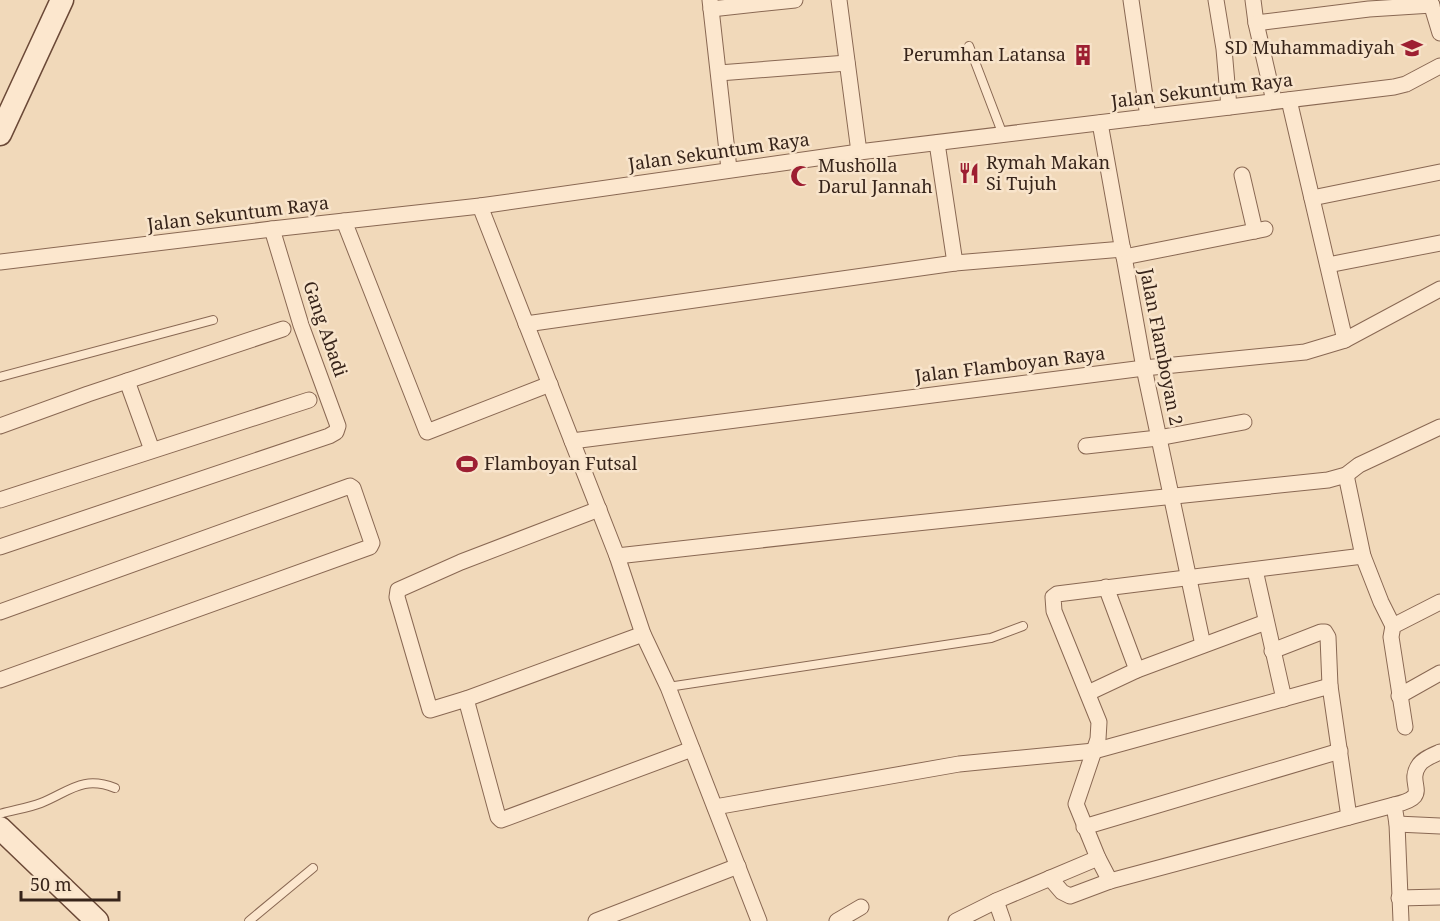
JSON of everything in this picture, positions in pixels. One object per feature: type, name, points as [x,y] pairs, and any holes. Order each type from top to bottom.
[{"type":"main road","points":[[0,134],[62,0]]},
{"type":"main road","points":[[0,828],[97,921]]},
{"type":"street","points":[[729,169],[711,4],[795,0]]},
{"type":"street","points":[[839,0],[859,152]]},
{"type":"street","points":[[1131,0],[1149,117]]},
{"type":"street","points":[[1216,0],[1224,49],[1229,106]]},
{"type":"street","points":[[1253,0],[1274,101]]},
{"type":"street","points":[[1256,23],[1368,4],[1431,3],[1440,33]]},
{"type":"street","points":[[719,73],[847,63]]},
{"type":"street","name":"Jalan Sekuntum Raya","points":[[0,262],[272,228],[480,206],[859,152],[1394,87],[1406,84],[1440,66]]},
{"type":"street","points":[[1289,100],[1345,340]]},
{"type":"street","name":"Jalan Flamboyan 2","points":[[1100,123],[1144,368],[1203,645]]},
{"type":"street","points":[[937,143],[955,263]]},
{"type":"street","points":[[1312,198],[1440,172]]},
{"type":"street","points":[[526,324],[955,263],[1124,253],[1260,230],[1242,175]]},
{"type":"street","points":[[480,206],[617,556],[643,634],[668,687],[759,921]]},
{"type":"street","points":[[344,220],[427,432],[550,384]]},
{"type":"street","name":"Gang Abadi","points":[[0,547],[336,432],[338,426],[301,324],[272,228]]},
{"type":"street","points":[[1328,265],[1440,243]]},
{"type":"street","name":"Jalan Flamboyan Raya","points":[[572,441],[1144,368],[1305,352],[1345,340],[1440,289]]},
{"type":"street","points":[[0,426],[284,329]]},
{"type":"street","points":[[127,381],[152,450]]},
{"type":"street","points":[[0,500],[309,400]]},
{"type":"street","points":[[1086,446],[1158,438],[1244,422]]},
{"type":"street","points":[[617,556],[1328,480],[1346,475],[1359,465],[1440,427]]},
{"type":"street","points":[[1346,475],[1363,556],[1381,602],[1394,626],[1391,637],[1405,727]]},
{"type":"street","points":[[0,612],[350,486],[353,488],[372,543],[370,547],[0,681]]},
{"type":"street","points":[[599,509],[462,562],[398,590],[397,597],[430,710],[643,634]]},
{"type":"street","points":[[1110,881],[1084,827],[1076,804],[1098,739],[1099,722],[1054,612],[1052,600],[1057,594],[1106,587],[1363,556]]},
{"type":"street","points":[[1255,570],[1284,699]]},
{"type":"street","points":[[1106,587],[1137,670]]},
{"type":"street","points":[[1394,626],[1440,602]]},
{"type":"street","points":[[1088,693],[1137,670],[1266,622]]},
{"type":"street","points":[[1272,651],[1321,632],[1325,632],[1328,637],[1330,686],[1349,817]]},
{"type":"street","points":[[1399,696],[1440,673]]},
{"type":"street","points":[[715,807],[959,765],[1094,751],[1330,686]]},
{"type":"street","points":[[466,699],[498,817],[501,820],[692,749]]},
{"type":"street","points":[[1084,827],[1340,751]]},
{"type":"street","points":[[1050,878],[1068,896],[1110,881],[1409,802],[1416,794],[1416,773],[1419,765],[1440,752]]},
{"type":"street","points":[[1394,805],[1397,824],[1401,921]]},
{"type":"street","points":[[1397,824],[1438,825]]},
{"type":"street","points":[[956,921],[996,901],[1098,858]]},
{"type":"street","points":[[597,921],[620,917],[738,866]]},
{"type":"street","points":[[1400,898],[1440,897]]},
{"type":"street","points":[[996,901],[1003,921]]},
{"type":"street","points":[[837,921],[861,908]]},
{"type":"lane","points":[[969,46],[1003,135]]},
{"type":"lane","points":[[0,377],[213,320]]},
{"type":"lane","points":[[668,687],[991,638],[1023,626]]},
{"type":"lane","points":[[0,814],[40,804],[84,784],[102,783],[115,788]]},
{"type":"lane","points":[[249,921],[313,868]]},
{"type":"place","name":"SD Muhammadiyah","points":[[1412,48]]},
{"type":"place","name":"Perumhan Latansa","points":[[1083,55]]},
{"type":"place","name":"Rymah Makan Si Tujuh","points":[[969,173]]},
{"type":"place","name":"Musholla Darul Jannah","points":[[801,176]]},
{"type":"place","name":"Flamboyan Futsal","points":[[467,464]]}]
